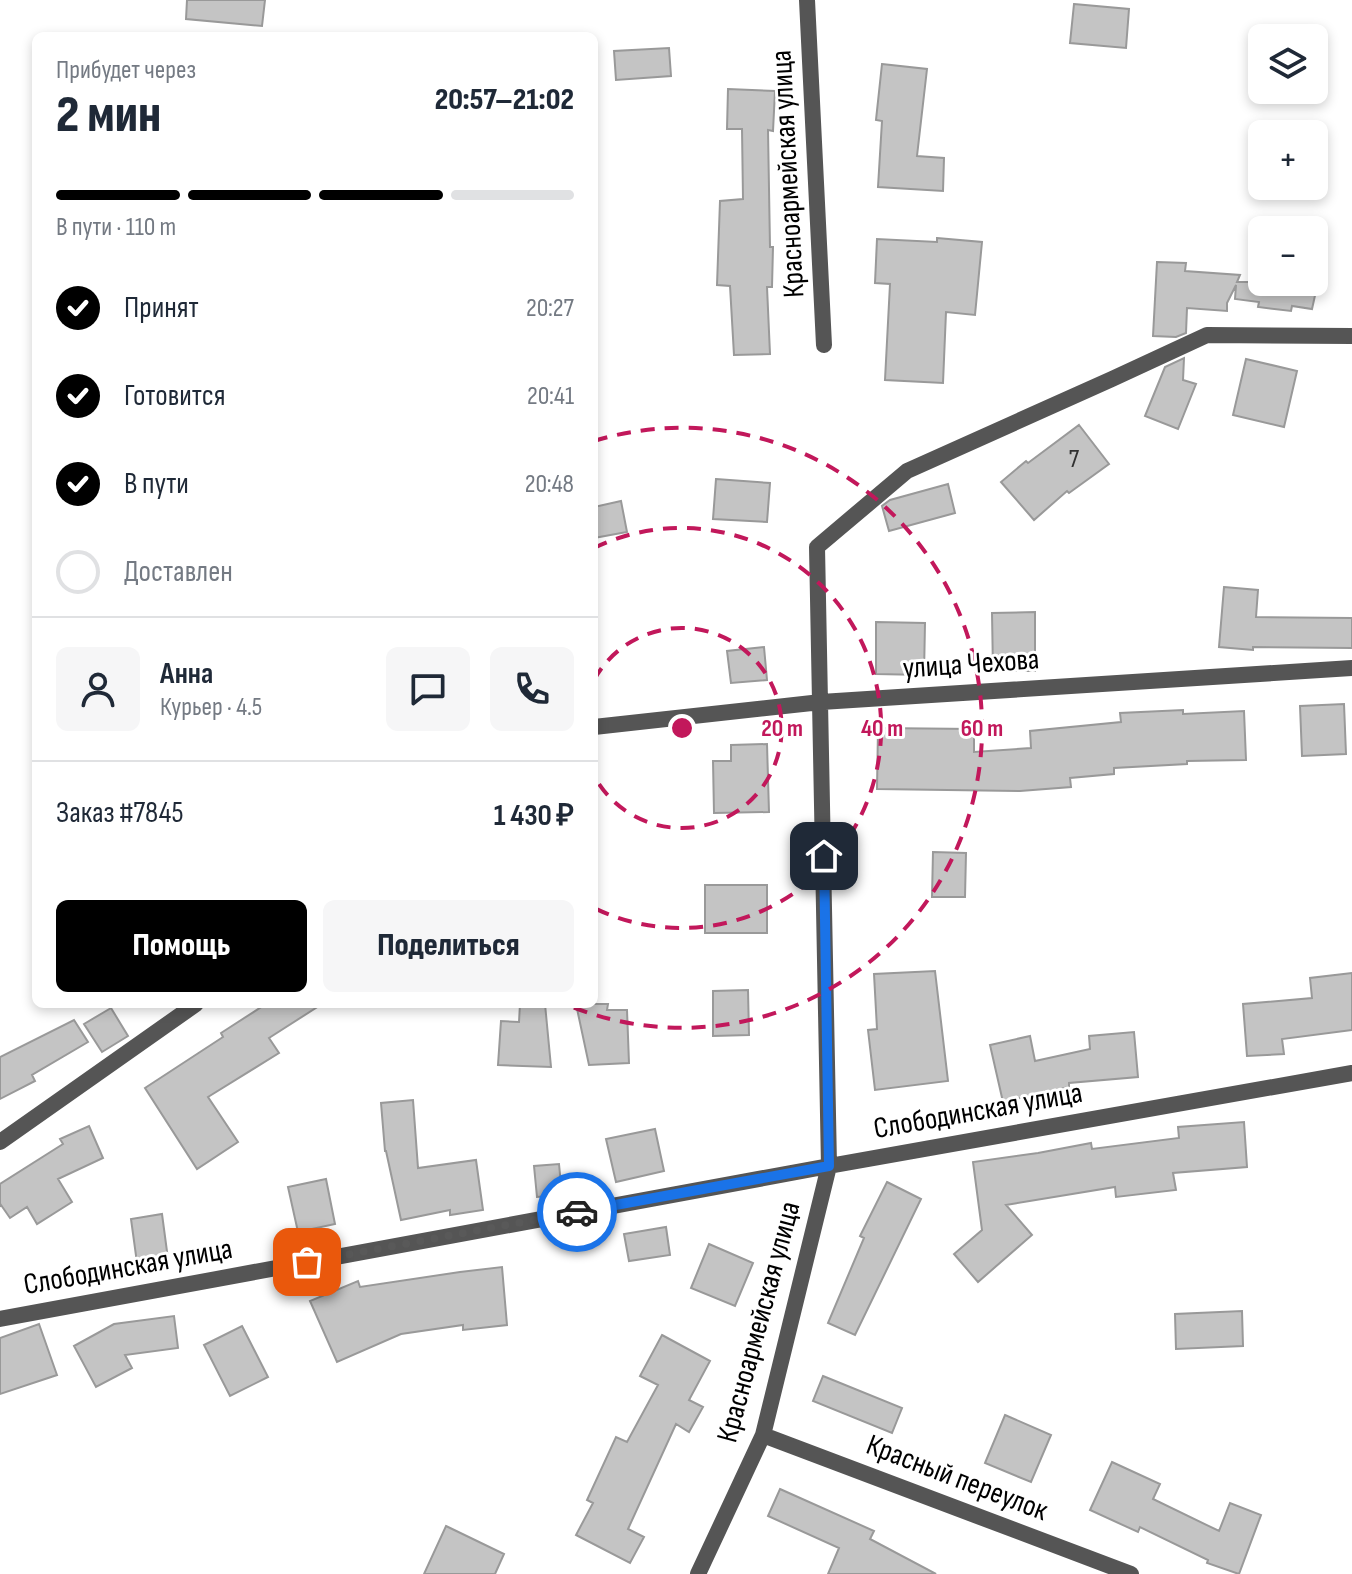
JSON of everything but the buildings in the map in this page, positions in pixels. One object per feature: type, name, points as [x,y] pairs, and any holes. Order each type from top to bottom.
[{"type":"street","name":"Красноармейская улица","points":[[807,0],[824,345]]},
{"type":"street","name":"Красноармейская улица","points":[[698,1574],[763,1435],[829,1166],[817,547],[907,471],[1207,335],[1352,336]]},
{"type":"street","name":"улица Чехова","points":[[598,727],[821,702],[1352,668]]},
{"type":"street","points":[[0,1142],[190,1008]]},
{"type":"street","name":"Слободинская улица","points":[[0,1319],[1352,1073]]},
{"type":"street","name":"Красный переулок","points":[[763,1435],[1131,1574]]},
{"type":"way so far","points":[[307,1262],[577,1212]]},
{"type":"route","points":[[577,1212],[829,1166],[824,856]]}]
